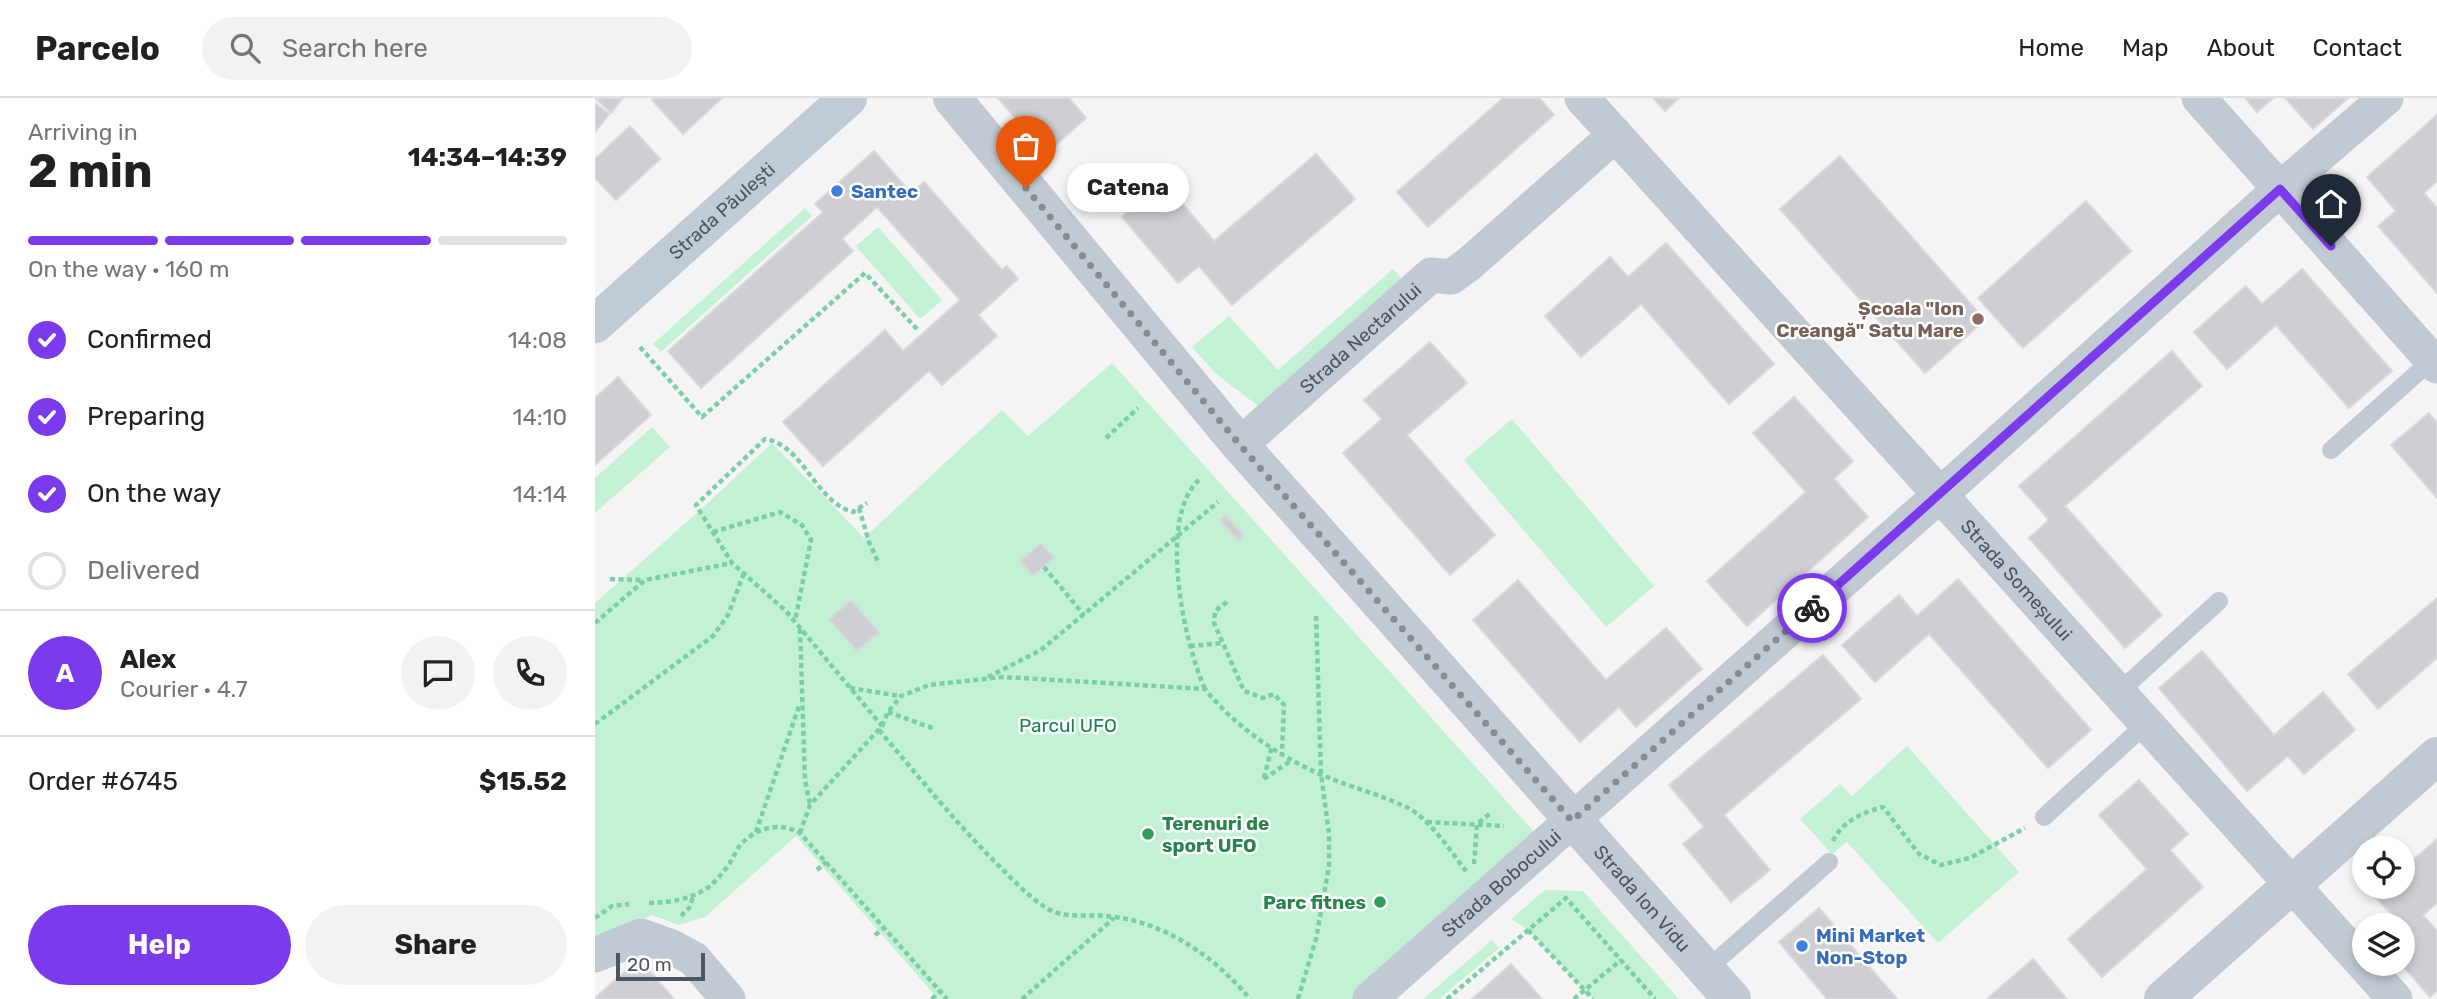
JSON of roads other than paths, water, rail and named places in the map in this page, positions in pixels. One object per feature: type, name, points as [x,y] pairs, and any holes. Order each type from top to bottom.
[{"type":"main road","name":"Strada Păulești","points":[[595,324],[848,98]]},
{"type":"street","name":"Strada Ion Vidu","points":[[952,98],[1240,445],[1732,999]]},
{"type":"street","name":"Strada Someșului","points":[[1581,98],[2395,999]]},
{"type":"street","points":[[2199,98],[2434,363]]},
{"type":"street","name":"Strada Bobocului","points":[[1370,999],[1941,494],[2280,189],[2386,98]]},
{"type":"street","name":"Strada Nectarului","points":[[1240,445],[1431,275],[1451,277],[1469,264],[1614,136]]},
{"type":"street","points":[[2162,999],[2437,757]]},
{"type":"street","points":[[595,955],[641,936],[672,947],[694,959],[728,999]]},
{"type":"lane","points":[[2331,450],[2434,363]]},
{"type":"lane","points":[[2119,692],[2219,601]]},
{"type":"lane","points":[[2044,817],[2146,724]]},
{"type":"lane","points":[[1706,970],[1828,855]]},
{"type":"place","name":"Catena","points":[[1026,188]]},
{"type":"place","name":"Santec","points":[[837,191]]},
{"type":"place","name":"Școala \"Ion Creangă\" Satu Mare","points":[[1978,319]]},
{"type":"place","name":"Terenuri de sport UFO","points":[[1148,834]]},
{"type":"place","name":"Parc fitnes","points":[[1380,902]]},
{"type":"place","name":"Mini Market Non-Stop","points":[[1802,946]]},
{"type":"park label","name":"Parcul UFO","points":[[1068,725]]}]
